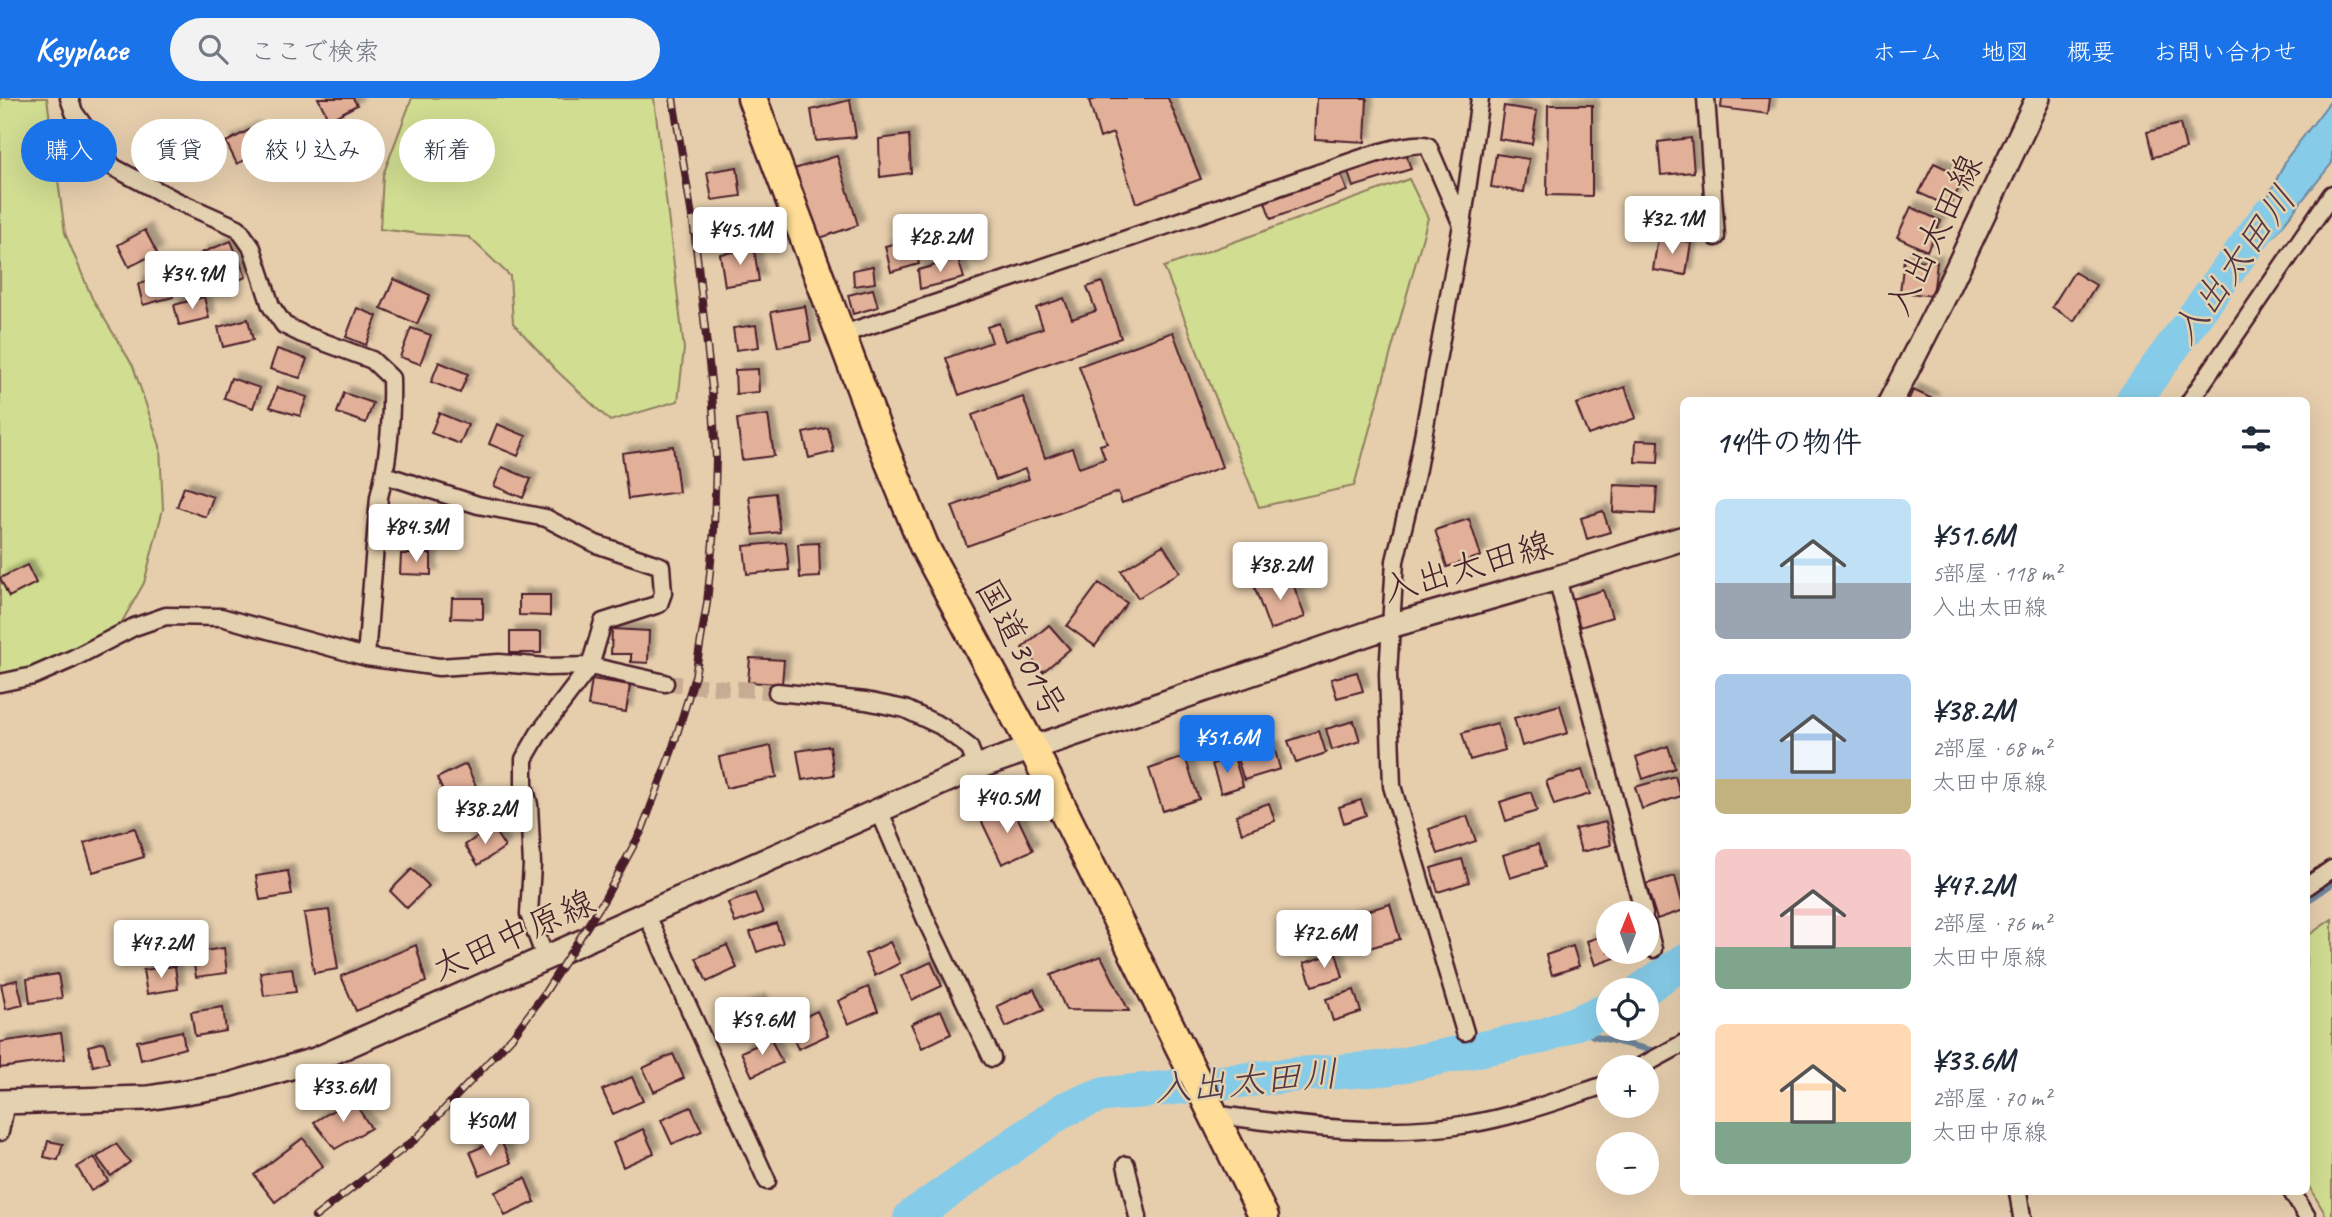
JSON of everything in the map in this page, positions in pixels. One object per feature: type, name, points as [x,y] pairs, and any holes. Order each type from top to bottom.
[{"type":"highway","name":"国道301号","points":[[752,98],[840,335],[924,547],[1033,748],[1264,1217]]},
{"type":"main road","name":"入出太田線","points":[[1893,397],[1942,301],[2038,98]]},
{"type":"main road","name":"入出太田線","points":[[1033,748],[1390,626],[1680,539]]},
{"type":"main road","name":"太田中原線","points":[[3,1102],[148,1098],[229,1086],[315,1060],[647,915],[878,810],[977,767],[1033,748]]},
{"type":"street","points":[[69,98],[74,112],[113,167],[175,200],[238,228],[252,248],[271,306],[284,325],[372,359],[391,378],[392,419],[385,475],[379,497],[366,657]]},
{"type":"street","points":[[1465,1032],[1392,786],[1388,674],[1395,561],[1416,474],[1462,225],[1480,98]]},
{"type":"street","points":[[1706,98],[1716,237]]},
{"type":"street","points":[[840,335],[1410,144],[1422,143],[1428,146],[1462,225]]},
{"type":"street","points":[[2193,397],[2332,194]]},
{"type":"street","points":[[385,475],[478,505],[547,518],[596,544],[661,566],[663,593],[659,604],[603,622],[590,666],[539,733],[524,759],[524,785],[529,805],[533,865],[529,914],[545,960]]},
{"type":"street","points":[[1557,578],[1641,901]]},
{"type":"street","points":[[0,683],[33,676],[134,627],[166,617],[221,617],[366,657],[439,667],[499,663],[547,667],[590,666],[665,683]]},
{"type":"street","points":[[777,692],[866,701],[905,709],[941,726],[969,747],[977,767]]},
{"type":"street","points":[[878,810],[926,920],[992,1058]]},
{"type":"street","points":[[2310,884],[2332,869]]},
{"type":"street","points":[[647,915],[767,1181]]},
{"type":"street","points":[[1659,1057],[1680,1045]]},
{"type":"street","points":[[1213,1114],[1280,1124],[1398,1131],[1468,1124],[1523,1113],[1596,1088]]},
{"type":"street","points":[[0,1132],[3,1102]]},
{"type":"street","points":[[1126,1165],[1138,1217]]},
{"type":"street","points":[[2018,1195],[2022,1217]]},
{"type":"street","points":[[2294,1195],[2306,1217]]},
{"type":"green space","points":[[0,98],[47,98],[50,119],[21,119],[21,182],[58,182],[65,233],[92,298],[133,366],[160,446],[163,509],[144,583],[115,634],[62,668],[0,677]]},
{"type":"green space","points":[[412,98],[654,98],[684,349],[678,401],[610,421],[556,370],[513,323],[510,276],[469,237],[380,229],[385,170],[399,133],[399,182],[495,182],[495,119],[404,119]]},
{"type":"green space","points":[[1409,179],[1428,218],[1354,486],[1259,507],[1164,267]]},
{"type":"green space","points":[[2332,919],[2332,1217],[2327,1217],[2310,1188],[2310,934]]},
{"type":"water","points":[[2332,99],[2332,163],[2274,236],[2241,252],[2287,158]]},
{"type":"building","points":[[318,98],[353,98],[357,105],[328,119]]},
{"type":"building","points":[[1101,98],[1168,98],[1201,179],[1136,203],[1113,133],[1100,138],[1089,101]]},
{"type":"building","points":[[1317,98],[1367,98],[1365,142],[1315,139]]},
{"type":"building","points":[[1722,98],[1770,98],[1768,114],[1721,108]]},
{"type":"building","points":[[850,100],[856,137],[816,141],[811,110]]},
{"type":"building","points":[[1548,105],[1592,105],[1592,196],[1547,195]]},
{"type":"building","points":[[1504,106],[1537,111],[1532,144],[1499,139]]},
{"type":"building","points":[[2180,124],[2186,149],[2153,157],[2147,132]]},
{"type":"building","points":[[241,134],[241,162],[237,164],[227,141]]},
{"type":"building","points":[[909,135],[911,173],[880,177],[879,139]]},
{"type":"building","points":[[1691,138],[1694,172],[1661,175],[1658,142]]},
{"type":"building","points":[[1406,154],[1411,169],[1353,187],[1348,172]]},
{"type":"building","points":[[1496,154],[1529,159],[1524,192],[1491,187]]},
{"type":"building","points":[[837,156],[858,225],[820,238],[794,169]]},
{"type":"building","points":[[1934,163],[1964,177],[1950,207],[1919,193]]},
{"type":"building","points":[[737,167],[741,196],[712,200],[707,172]]},
{"type":"building","points":[[1341,174],[1347,191],[1271,219],[1265,202]]},
{"type":"building","points":[[1911,207],[1941,221],[1927,251],[1897,237]]},
{"type":"building","points":[[145,230],[157,253],[129,267],[118,245]]},
{"type":"building","points":[[1658,237],[1691,242],[1686,275],[1653,270]]},
{"type":"building","points":[[913,239],[919,264],[891,272],[885,246]]},
{"type":"building","points":[[231,241],[246,277],[217,289],[201,253]]},
{"type":"building","points":[[754,249],[759,281],[725,286],[720,254]]},
{"type":"building","points":[[958,259],[964,278],[920,289],[918,270]]},
{"type":"building","points":[[1904,259],[1937,262],[1933,296],[1900,292]]},
{"type":"building","points":[[873,266],[875,283],[854,286],[853,270]]},
{"type":"building","points":[[2074,272],[2096,285],[2074,321],[2052,307]]},
{"type":"building","points":[[168,277],[173,297],[143,305],[138,284]]},
{"type":"building","points":[[394,279],[430,295],[417,324],[381,308]]},
{"type":"building","points":[[1102,282],[1121,338],[959,395],[946,358],[992,342],[987,327],[999,323],[1005,341],[1043,328],[1036,308],[1064,298],[1072,319],[1096,311],[1087,287]]},
{"type":"building","points":[[873,289],[878,307],[853,314],[848,295]]},
{"type":"building","points":[[204,297],[209,318],[179,325],[174,305]]},
{"type":"building","points":[[805,306],[811,341],[778,347],[771,312]]},
{"type":"building","points":[[357,308],[377,316],[366,345],[346,337]]},
{"type":"building","points":[[248,319],[253,340],[223,347],[218,327]]},
{"type":"building","points":[[756,325],[759,347],[736,350],[733,328]]},
{"type":"building","points":[[411,328],[431,335],[420,364],[400,357]]},
{"type":"building","points":[[1173,332],[1222,467],[1122,503],[1118,492],[967,546],[952,506],[1029,479],[1025,469],[996,480],[972,415],[1023,397],[1045,458],[1072,448],[1079,468],[1105,459],[1100,445],[1107,443],[1079,366]]},
{"type":"building","points":[[277,349],[307,359],[300,378],[270,369]]},
{"type":"building","points":[[439,362],[468,374],[460,393],[431,382]]},
{"type":"building","points":[[758,369],[759,392],[736,394],[735,370]]},
{"type":"building","points":[[231,378],[260,388],[253,408],[224,398]]},
{"type":"building","points":[[277,387],[307,397],[300,416],[270,407]]},
{"type":"building","points":[[1625,387],[1636,418],[1588,435],[1576,404]]},
{"type":"building","points":[[1913,390],[1929,397],[1910,397]]},
{"type":"building","points":[[344,393],[373,403],[366,423],[337,413]]},
{"type":"building","points":[[439,413],[468,425],[460,444],[431,433]]},
{"type":"building","points":[[768,415],[774,456],[742,460],[737,419]]},
{"type":"building","points":[[497,424],[526,436],[518,456],[489,444]]},
{"type":"building","points":[[828,428],[834,452],[809,458],[803,433]]},
{"type":"building","points":[[1636,440],[1659,441],[1658,463],[1635,462]]},
{"type":"building","points":[[673,446],[679,492],[628,499],[622,453]]},
{"type":"building","points":[[502,467],[531,479],[523,498],[494,486]]},
{"type":"building","points":[[1614,485],[1657,487],[1655,514],[1613,512]]},
{"type":"building","points":[[184,487],[213,497],[206,517],[177,507]]},
{"type":"building","points":[[775,493],[780,532],[754,535],[749,496]]},
{"type":"building","points":[[1603,511],[1610,532],[1587,539],[1581,518]]},
{"type":"building","points":[[1469,519],[1481,556],[1447,567],[1435,530]]},
{"type":"building","points":[[786,542],[789,570],[747,574],[744,546]]},
{"type":"building","points":[[819,543],[820,577],[800,578],[798,544]]},
{"type":"building","points":[[1163,545],[1180,572],[1138,598],[1121,571]]},
{"type":"building","points":[[401,554],[431,554],[431,575],[400,574]]},
{"type":"building","points":[[27,565],[36,583],[9,597],[0,578]]},
{"type":"building","points":[[1289,573],[1305,617],[1270,630],[1254,586]]},
{"type":"building","points":[[1099,583],[1127,603],[1095,646],[1067,626]]},
{"type":"building","points":[[1603,590],[1612,617],[1580,627],[1572,599]]},
{"type":"building","points":[[519,595],[550,595],[550,616],[519,615]]},
{"type":"building","points":[[452,598],[483,598],[483,619],[451,618]]},
{"type":"building","points":[[1049,625],[1070,649],[1043,672],[1022,648]]},
{"type":"building","points":[[612,629],[649,631],[648,663],[631,662],[631,654],[611,654]]},
{"type":"building","points":[[510,632],[541,632],[541,653],[510,653]]},
{"type":"building","points":[[750,658],[784,660],[782,684],[748,682]]},
{"type":"building","points":[[1357,672],[1363,691],[1337,698],[1331,679]]},
{"type":"building","points":[[592,679],[630,685],[626,712],[588,706]]},
{"type":"building","points":[[1560,705],[1568,733],[1522,746],[1514,718]]},
{"type":"building","points":[[1354,721],[1360,741],[1332,750],[1326,729]]},
{"type":"building","points":[[1497,723],[1505,750],[1470,760],[1462,733]]},
{"type":"building","points":[[1319,731],[1326,753],[1296,763],[1288,741]]},
{"type":"building","points":[[771,746],[777,777],[726,788],[719,757]]},
{"type":"building","points":[[830,746],[834,775],[802,780],[797,751]]},
{"type":"building","points":[[1668,746],[1675,768],[1643,779],[1636,757]]},
{"type":"building","points":[[1274,747],[1280,769],[1244,780],[1237,758]]},
{"type":"building","points":[[1185,757],[1199,799],[1163,811],[1149,769]]},
{"type":"building","points":[[1234,757],[1243,786],[1221,793],[1212,764]]},
{"type":"building","points":[[466,764],[476,786],[447,800],[437,778]]},
{"type":"building","points":[[1582,770],[1590,794],[1554,805],[1546,781]]},
{"type":"building","points":[[1675,776],[1680,796],[1642,809],[1635,787]]},
{"type":"building","points":[[1531,792],[1537,811],[1506,821],[1500,802]]},
{"type":"building","points":[[1361,800],[1366,815],[1344,823],[1339,807]]},
{"type":"building","points":[[1269,803],[1275,821],[1242,833],[1236,815]]},
{"type":"building","points":[[1012,806],[1033,850],[1002,864],[981,820]]},
{"type":"building","points":[[1467,816],[1476,841],[1438,854],[1429,829]]},
{"type":"building","points":[[1606,822],[1611,845],[1581,852],[1575,829]]},
{"type":"building","points":[[492,827],[505,847],[478,865],[465,845]]},
{"type":"building","points":[[135,828],[144,857],[93,872],[84,843]]},
{"type":"building","points":[[1538,844],[1545,867],[1510,878],[1503,855]]},
{"type":"building","points":[[1462,859],[1469,882],[1438,892],[1431,868]]},
{"type":"building","points":[[412,869],[429,886],[407,908],[390,891]]},
{"type":"building","points":[[288,871],[292,895],[260,900],[256,876]]},
{"type":"building","points":[[1675,876],[1680,895],[1680,911],[1659,918],[1659,901],[1651,901],[1646,884]]},
{"type":"building","points":[[755,893],[763,913],[735,923],[728,903]]},
{"type":"building","points":[[1390,904],[1400,939],[1359,951],[1349,916]]},
{"type":"building","points":[[329,910],[338,969],[314,973],[304,913]]},
{"type":"building","points":[[776,923],[783,943],[757,952],[750,932]]},
{"type":"building","points":[[189,927],[193,949],[178,952],[174,929]]},
{"type":"building","points":[[1596,938],[1598,964],[1595,965],[1587,941]]},
{"type":"building","points":[[890,942],[900,963],[875,976],[865,954]]},
{"type":"building","points":[[416,945],[426,982],[356,1011],[341,976]]},
{"type":"building","points":[[727,945],[737,968],[707,982],[696,958]]},
{"type":"building","points":[[1573,946],[1579,966],[1552,975],[1546,955]]},
{"type":"building","points":[[224,948],[227,973],[196,977],[192,953]]},
{"type":"building","points":[[1336,953],[1343,977],[1312,986],[1304,963]]},
{"type":"building","points":[[1101,956],[1129,1011],[1066,1010],[1051,975]]},
{"type":"building","points":[[931,962],[942,986],[912,1000],[901,976]]},
{"type":"building","points":[[175,966],[178,989],[147,994],[143,970]]},
{"type":"building","points":[[292,968],[296,992],[264,996],[260,972]]},
{"type":"building","points":[[58,974],[62,998],[30,1003],[27,979]]},
{"type":"building","points":[[17,980],[23,1005],[6,1009],[1,984]]},
{"type":"building","points":[[868,987],[878,1011],[848,1024],[838,1001]]},
{"type":"building","points":[[1034,989],[1044,1010],[1006,1027],[997,1006]]},
{"type":"building","points":[[1354,990],[1361,1012],[1333,1021],[1326,999]]},
{"type":"building","points":[[760,1000],[770,1024],[740,1037],[730,1013]]},
{"type":"building","points":[[223,1007],[226,1031],[195,1036],[191,1012]]},
{"type":"building","points":[[941,1010],[951,1034],[922,1048],[911,1024]]},
{"type":"building","points":[[817,1011],[828,1035],[798,1049],[787,1025]]},
{"type":"building","points":[[182,1031],[185,1048],[141,1060],[137,1041]]},
{"type":"building","points":[[61,1033],[65,1059],[0,1068],[0,1042]]},
{"type":"building","points":[[771,1039],[782,1063],[752,1076],[741,1052]]},
{"type":"building","points":[[104,1042],[109,1062],[93,1066],[88,1046]]},
{"type":"building","points":[[673,1054],[684,1078],[654,1092],[643,1068]]},
{"type":"building","points":[[632,1077],[643,1101],[613,1114],[602,1090]]},
{"type":"building","points":[[352,1099],[371,1128],[335,1149],[314,1122]]},
{"type":"building","points":[[691,1107],[702,1131],[672,1144],[661,1120]]},
{"type":"building","points":[[643,1129],[654,1153],[623,1167],[613,1143]]},
{"type":"building","points":[[303,1138],[323,1166],[275,1202],[254,1175]]},
{"type":"building","points":[[500,1139],[511,1163],[480,1176],[470,1152]]},
{"type":"building","points":[[48,1141],[63,1144],[58,1160],[44,1157]]},
{"type":"building","points":[[116,1144],[130,1162],[111,1176],[97,1157]]},
{"type":"building","points":[[94,1157],[108,1181],[91,1191],[77,1167]]},
{"type":"building","points":[[525,1178],[535,1202],[505,1216],[495,1192]]},
{"type":"waterway","name":"入出太田川","points":[[2136,397],[2269,214]]},
{"type":"waterway","points":[[2310,899],[2332,884]]},
{"type":"waterway","name":"入出太田川","points":[[1659,978],[1680,964]]},
{"type":"waterway","name":"入出太田川","points":[[911,1217],[1065,1109],[1101,1095],[1388,1068],[1543,1036],[1596,1015]]},
{"type":"waterway","points":[[1576,1024],[1593,1036],[1659,1052]]},
{"type":"tunnel","points":[[665,683],[777,692]]},
{"type":"railway","points":[[315,1217],[417,1138],[513,1036],[544,994],[604,900],[642,830],[672,750],[695,676],[707,603],[714,530],[716,458],[712,390],[694,229],[673,98]]}]
